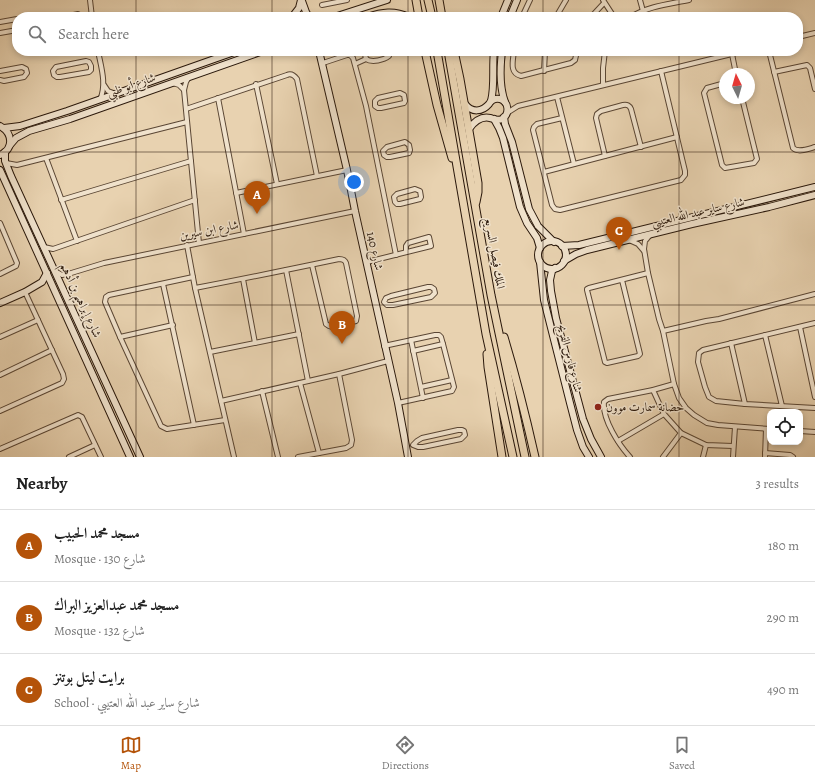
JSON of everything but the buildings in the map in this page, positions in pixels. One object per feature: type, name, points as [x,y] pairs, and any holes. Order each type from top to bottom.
[{"type":"highway","points":[[416,0],[418,12]]},
{"type":"highway","points":[[428,0],[431,12]]},
{"type":"highway","points":[[439,0],[441,12]]},
{"type":"highway","points":[[426,56],[444,132],[459,181]]},
{"type":"highway","name":"الملك فيصل السريع","points":[[438,56],[486,334],[513,457]]},
{"type":"highway","name":"الملك فيصل السريع","points":[[449,56],[491,295],[525,457]]},
{"type":"highway","points":[[455,56],[470,129],[478,183],[478,192],[475,204]]},
{"type":"highway","points":[[491,295],[512,361],[535,457]]},
{"type":"highway","points":[[486,334],[488,367],[502,457]]},
{"type":"highway","points":[[525,414],[538,457]]},
{"type":"street","points":[[90,0],[91,12]]},
{"type":"street","points":[[296,12],[300,8],[301,0]]},
{"type":"street","points":[[301,0],[306,12]]},
{"type":"street","points":[[322,5],[347,0]]},
{"type":"street","points":[[349,12],[386,0],[390,6],[390,10],[386,12]]},
{"type":"street","points":[[503,12],[508,0]]},
{"type":"street","points":[[512,12],[517,0]]},
{"type":"street","points":[[524,12],[530,0]]},
{"type":"street","points":[[559,12],[566,0]]},
{"type":"street","points":[[640,0],[643,11],[654,7],[689,0]]},
{"type":"street","points":[[595,12],[603,1],[611,12]]},
{"type":"street","points":[[386,12],[398,12]]},
{"type":"street","points":[[0,22],[12,20]]},
{"type":"street","points":[[0,33],[12,31]]},
{"type":"street","points":[[803,36],[815,33]]},
{"type":"street","points":[[99,56],[103,83],[103,92],[100,100]]},
{"type":"street","name":"شارع أبو ظبي","points":[[2,127],[20,126],[67,111],[223,56]]},
{"type":"street","name":"شارع أبو ظبي","points":[[3,154],[16,138],[24,133],[249,56]]},
{"type":"street","name":"شارع 140","points":[[321,56],[348,170],[355,211],[384,346],[398,403],[408,457]]},
{"type":"street","points":[[323,63],[344,56]]},
{"type":"street","points":[[350,56],[352,57],[355,64],[366,106],[396,255]]},
{"type":"street","points":[[355,64],[366,59],[371,61],[387,58],[389,56]]},
{"type":"street","points":[[494,56],[493,92],[487,112],[499,128],[503,138],[522,212],[538,241],[540,248]]},
{"type":"street","points":[[502,56],[501,87],[508,110],[505,116],[505,124],[512,142],[529,209],[538,226],[554,242],[562,246],[565,254],[564,261],[558,267],[546,268],[540,262],[538,253],[540,248],[546,243],[554,242]]},
{"type":"street","points":[[514,56],[514,72],[517,75],[523,76],[573,63],[576,56]]},
{"type":"street","points":[[544,70],[545,56]]},
{"type":"street","points":[[603,85],[602,68],[604,56]]},
{"type":"street","points":[[470,129],[475,122],[482,118],[501,119],[512,109],[518,106],[724,56]]},
{"type":"street","points":[[732,56],[735,68]]},
{"type":"street","points":[[770,56],[793,148],[798,151],[815,147]]},
{"type":"street","points":[[86,61],[89,62],[91,66],[91,70],[89,72],[57,77],[53,73],[56,67],[86,61]]},
{"type":"street","points":[[91,66],[100,64]]},
{"type":"street","points":[[774,72],[807,65],[810,68],[815,89]]},
{"type":"street","points":[[0,72],[22,67],[27,71],[24,77],[0,80]]},
{"type":"street","points":[[562,118],[537,124],[534,128],[544,172],[555,209],[558,210],[682,179],[685,173],[661,71]]},
{"type":"street","points":[[186,109],[256,84],[289,74],[294,75],[317,176]]},
{"type":"street","points":[[189,77],[184,90],[199,243]]},
{"type":"street","points":[[173,82],[184,90]]},
{"type":"street","points":[[103,83],[108,91],[116,94]]},
{"type":"street","points":[[256,84],[277,184]]},
{"type":"street","points":[[719,85],[707,88],[704,93],[722,165],[725,168],[754,162],[757,159],[743,104]]},
{"type":"street","points":[[400,93],[404,95],[405,100],[403,104],[381,108],[376,107],[375,104],[375,101],[378,98],[400,93]]},
{"type":"street","points":[[556,96],[574,164]]},
{"type":"street","points":[[218,98],[244,234]]},
{"type":"street","points":[[465,104],[472,110],[478,110],[485,108],[494,100],[500,99],[505,104],[518,106]]},
{"type":"street","points":[[366,106],[375,104]]},
{"type":"street","points":[[605,156],[596,118],[598,113],[602,110],[624,105],[630,106],[641,147]]},
{"type":"street","points":[[67,111],[67,117],[70,118]]},
{"type":"street","points":[[6,163],[17,165],[188,122]]},
{"type":"street","points":[[2,127],[7,131],[10,145]]},
{"type":"street","points":[[544,172],[677,137]]},
{"type":"street","points":[[405,142],[408,144],[410,150],[408,153],[390,157],[385,156],[384,153],[384,150],[387,147],[405,142]]},
{"type":"street","points":[[376,154],[384,153]]},
{"type":"street","name":"شارع إبراهيم بن أدهم","points":[[3,154],[11,176],[140,457]]},
{"type":"street","points":[[46,158],[76,241]]},
{"type":"street","points":[[62,200],[191,161]]},
{"type":"street","points":[[11,176],[12,170],[17,165]]},
{"type":"street","name":"شارع إبراهيم بن أدهم","points":[[0,170],[130,457]]},
{"type":"street","points":[[236,193],[348,170]]},
{"type":"street","name":"شارع ساير عبد الله العتيبي","points":[[562,246],[579,245],[815,186]]},
{"type":"street","points":[[415,189],[420,191],[421,197],[418,200],[400,204],[396,203],[394,200],[394,196],[397,194],[415,189]]},
{"type":"street","name":"شارع ساير عبد الله العتيبي","points":[[564,261],[581,252],[815,195]]},
{"type":"street","points":[[44,247],[52,249],[195,200]]},
{"type":"street","points":[[386,202],[394,200]]},
{"type":"street","points":[[725,217],[727,210],[749,203]]},
{"type":"street","name":"شارع ابن سيرين","points":[[68,274],[104,263],[355,211]]},
{"type":"street","points":[[0,223],[18,263],[16,266],[0,274]]},
{"type":"street","points":[[650,235],[645,241],[644,251],[674,384],[679,398],[686,408],[707,423],[735,427],[767,429]]},
{"type":"street","points":[[367,262],[431,246],[429,237],[408,243],[406,246],[406,252]]},
{"type":"street","points":[[629,240],[638,244],[644,251]]},
{"type":"street","points":[[187,245],[195,288],[234,457]]},
{"type":"street","points":[[49,258],[49,254],[52,249]]},
{"type":"street","points":[[195,288],[312,264],[340,259],[346,263],[358,316],[356,321],[330,327],[326,324],[312,264]]},
{"type":"street","name":"شارع فارس الفريح","points":[[540,262],[544,300],[577,430],[583,447],[589,457]]},
{"type":"street","name":"شارع فارس الفريح","points":[[555,268],[552,271],[550,280],[556,318],[583,419],[587,431],[601,457]]},
{"type":"street","points":[[55,270],[62,275],[68,274]]},
{"type":"street","points":[[286,270],[308,381]]},
{"type":"street","points":[[622,280],[640,354],[638,356],[607,363],[605,362],[587,289],[648,273]]},
{"type":"street","points":[[0,303],[25,292],[42,282],[47,274]]},
{"type":"street","points":[[62,285],[68,274]]},
{"type":"street","points":[[193,277],[109,295],[106,297],[106,302],[120,337],[161,426],[167,430],[225,420]]},
{"type":"street","points":[[242,279],[255,343]]},
{"type":"street","points":[[42,282],[53,286]]},
{"type":"street","points":[[164,284],[194,425]]},
{"type":"street","points":[[375,304],[384,302],[386,298],[391,296],[428,287],[434,289],[435,293],[431,297],[393,305],[388,305],[384,302]]},
{"type":"street","points":[[0,411],[62,383],[64,379],[25,292]]},
{"type":"street","points":[[663,332],[815,294]]},
{"type":"street","points":[[0,337],[38,320]]},
{"type":"street","points":[[815,323],[703,350],[699,353],[698,362],[704,387],[709,397],[716,401],[815,408]]},
{"type":"street","points":[[120,337],[172,326]]},
{"type":"street","points":[[800,327],[815,397]]},
{"type":"street","points":[[210,352],[299,334]]},
{"type":"street","points":[[384,346],[436,334],[441,337],[444,344],[454,387],[452,391],[398,403]]},
{"type":"street","points":[[766,335],[782,406]]},
{"type":"street","points":[[411,340],[423,398]]},
{"type":"street","points":[[731,343],[745,404]]},
{"type":"street","points":[[413,351],[444,344]]},
{"type":"street","points":[[0,375],[52,350]]},
{"type":"street","points":[[221,401],[339,374],[388,361]]},
{"type":"street","points":[[94,376],[99,376],[101,373]]},
{"type":"street","points":[[298,457],[346,448],[350,447],[352,444],[339,374]]},
{"type":"street","points":[[421,387],[452,380]]},
{"type":"street","points":[[99,388],[103,383],[107,384]]},
{"type":"street","points":[[300,383],[319,453]]},
{"type":"street","points":[[630,457],[623,449],[608,422],[603,407],[604,402],[608,399],[674,384]]},
{"type":"street","points":[[653,390],[664,414],[681,433],[706,445],[733,446]]},
{"type":"street","points":[[262,391],[278,457]]},
{"type":"street","points":[[618,441],[664,414]]},
{"type":"street","points":[[0,449],[76,415],[80,415],[101,457]]},
{"type":"street","points":[[732,457],[735,427]]},
{"type":"street","points":[[406,446],[413,445],[423,447],[461,439],[465,435],[464,431],[458,430],[422,438],[413,445]]},
{"type":"street","points":[[803,431],[815,432]]},
{"type":"street","points":[[663,457],[681,433]]},
{"type":"street","points":[[767,438],[765,455],[790,455],[793,457]]},
{"type":"street","points":[[69,457],[95,445]]},
{"type":"street","points":[[703,457],[706,445]]},
{"type":"place","name":"مسجد محمد الحبيب","points":[[257,214]]},
{"type":"place","name":"برايت ليتل بوتنز","points":[[619,250]]},
{"type":"place","name":"مسجد محمد عبدالعزيز البراك","points":[[342,344]]},
{"type":"place","name":"حضانة سمارت موون","points":[[598,407]]}]
